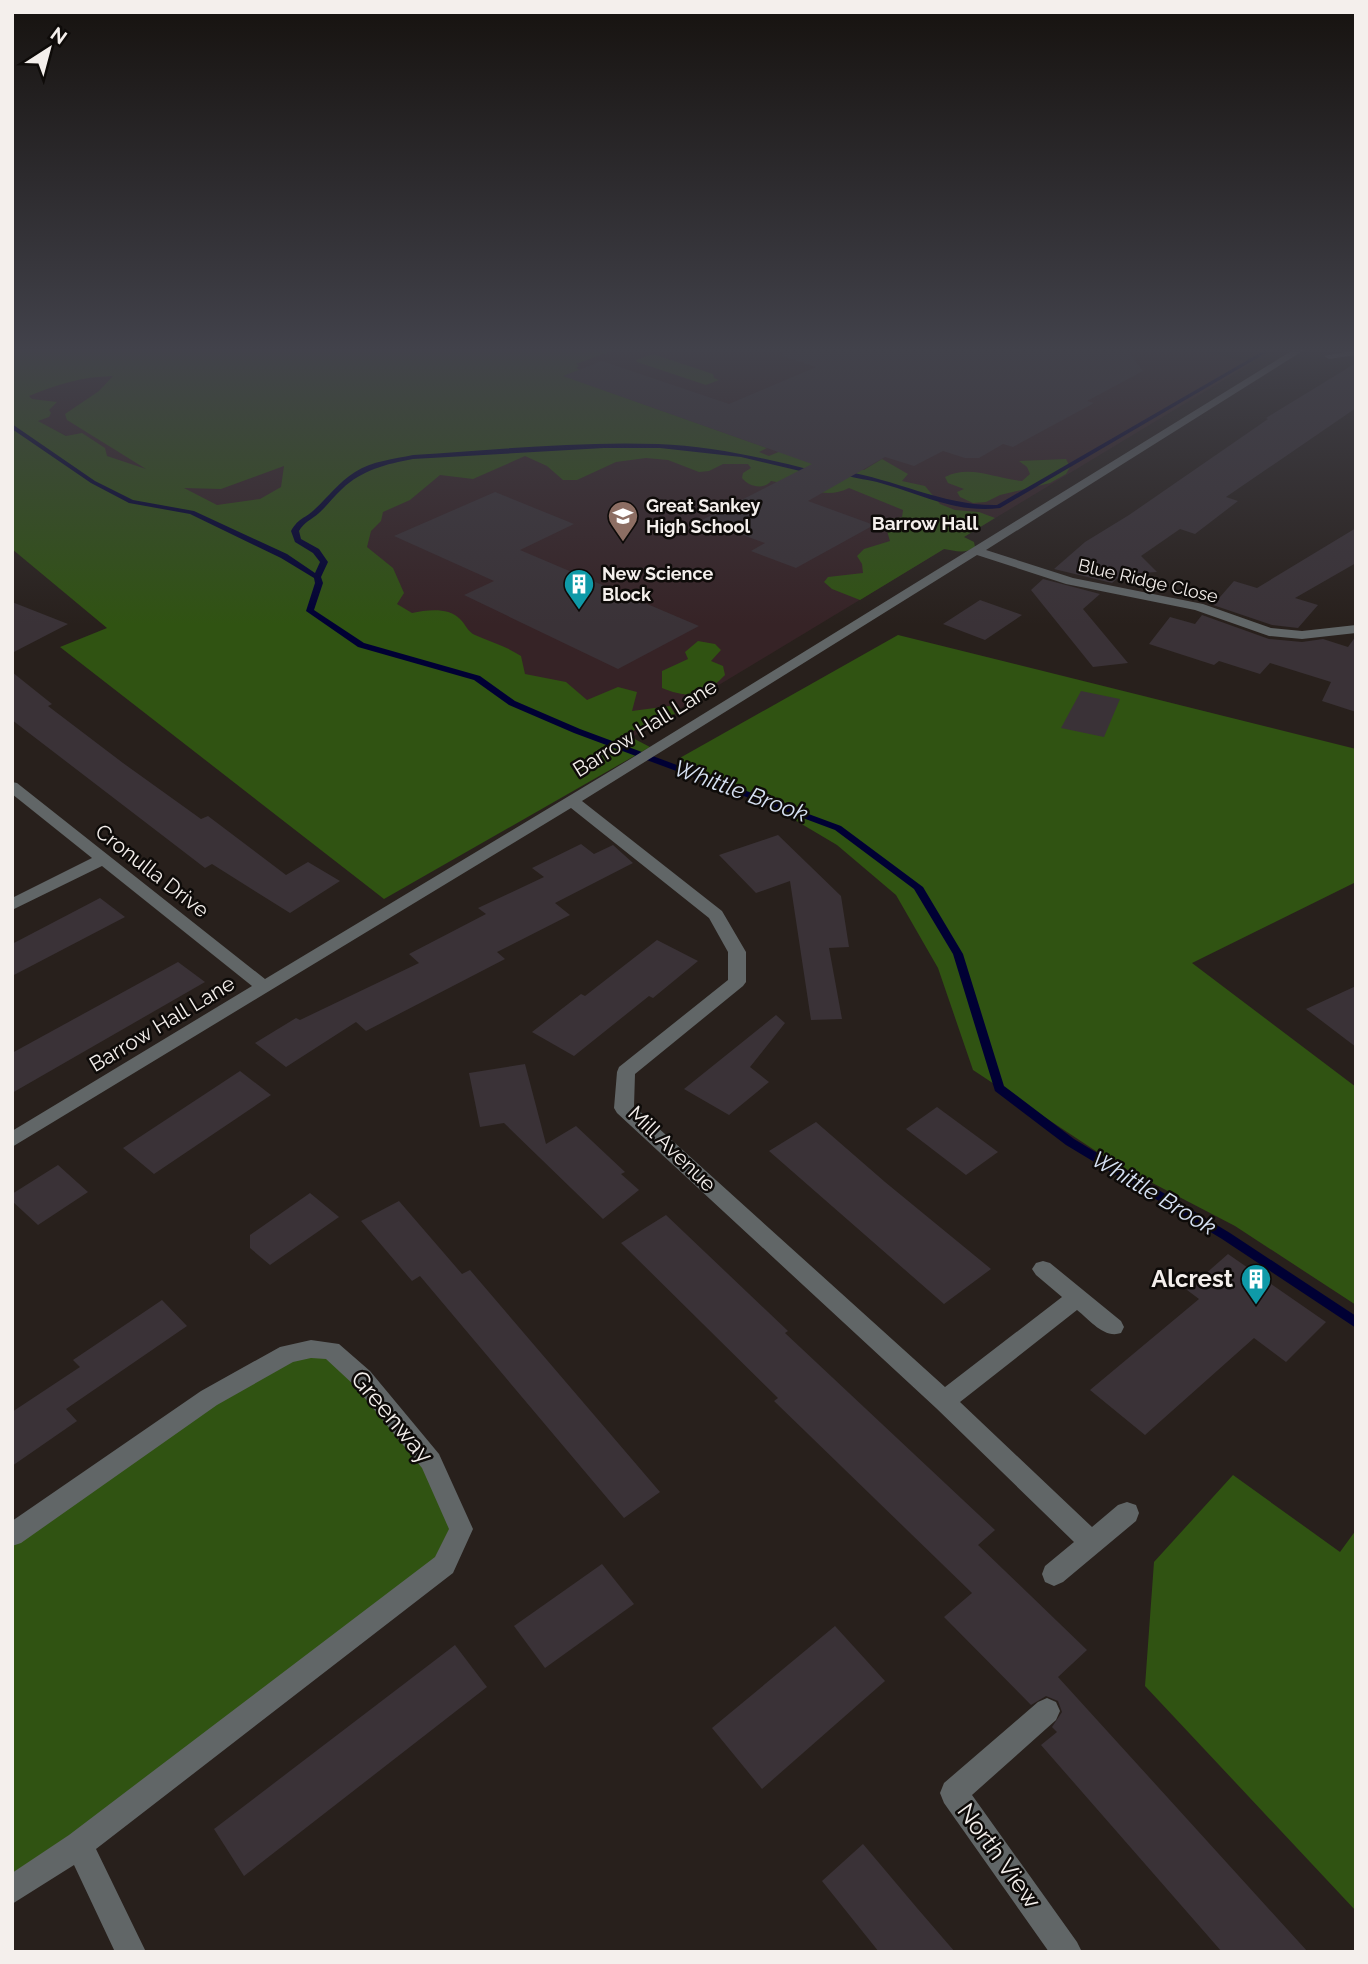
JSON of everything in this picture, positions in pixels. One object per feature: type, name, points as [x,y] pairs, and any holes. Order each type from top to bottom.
[{"type":"street","name":"Barrow Hall Lane","points":[[12,1140],[572,801],[1151,442]]},
{"type":"street","name":"Blue Ridge Close","points":[[975,550],[1070,582],[1199,607],[1269,632],[1302,635],[1356,629]]},
{"type":"street","name":"Cronulla Drive","points":[[12,786],[265,988]]},
{"type":"street","name":"Mill Avenue","points":[[572,801],[716,915],[737,952],[737,982],[626,1072],[624,1108],[943,1401],[1092,1543]]},
{"type":"street","points":[[12,905],[102,859]]},
{"type":"street","points":[[1043,1269],[1113,1327]]},
{"type":"street","points":[[943,1401],[1077,1298]]},
{"type":"street","name":"Greenway","points":[[12,1535],[209,1398],[288,1354],[311,1349],[331,1350],[371,1388],[431,1461],[461,1529],[444,1564],[79,1845],[12,1890]]},
{"type":"street","points":[[1055,1574],[1127,1513]]},
{"type":"street","name":"North View","points":[[1046,1711],[954,1793],[1068,1952]]},
{"type":"street","points":[[79,1845],[131,1952]]},
{"type":"shaded area","points":[[78,442],[1122,442],[631,738],[357,599],[215,510]]},
{"type":"green space","points":[[12,442],[95,442],[105,448],[107,456],[146,469],[102,442],[749,442],[767,448],[759,452],[769,456],[788,448],[864,470],[882,459],[908,474],[902,481],[925,486],[940,504],[955,510],[979,512],[995,518],[964,537],[974,542],[975,547],[972,549],[944,549],[860,600],[832,589],[824,582],[828,577],[863,573],[857,556],[864,549],[890,541],[887,531],[876,528],[877,522],[902,517],[903,510],[849,488],[840,492],[821,493],[771,481],[764,486],[756,486],[748,484],[742,478],[743,473],[751,468],[748,464],[723,464],[709,471],[699,472],[668,460],[646,458],[616,462],[577,480],[563,480],[547,466],[525,456],[473,479],[440,475],[410,500],[383,512],[381,521],[371,531],[367,547],[393,568],[404,593],[397,604],[412,613],[437,610],[455,615],[473,634],[521,656],[525,674],[566,682],[587,700],[618,687],[637,692],[632,711],[670,706],[675,714],[625,734],[650,747],[384,899],[60,647],[107,628],[12,549]],"holes":[[[284,466],[281,487],[260,499],[217,505],[184,488],[221,489]]]},
{"type":"green space","points":[[1066,459],[1070,467],[1066,474],[1050,483],[1000,495],[986,502],[973,503],[960,497],[957,492],[964,489],[948,483],[945,477],[954,473],[973,472],[1022,481],[1030,474],[1027,467],[1019,461]]},
{"type":"green space","points":[[898,635],[1356,749],[1356,882],[1192,963],[1356,1087],[1356,1305],[1235,1226],[1114,1163],[973,1070],[938,968],[896,895],[837,845],[778,810],[678,759]]},
{"type":"green space","points":[[698,641],[715,644],[721,650],[711,661],[723,666],[725,675],[710,688],[696,694],[680,694],[662,688],[662,671],[688,659],[685,652]]},
{"type":"green space","points":[[331,1350],[431,1461],[461,1529],[444,1565],[12,1887],[12,1535],[288,1354]]},
{"type":"green space","points":[[1233,1475],[1340,1552],[1356,1530],[1356,1911],[1145,1686],[1154,1562]]},
{"type":"building","points":[[749,442],[1023,442],[1013,447],[1003,444],[979,458],[965,458],[943,451],[914,466],[885,457],[808,501],[874,525],[796,568],[751,551],[765,543],[702,520],[812,464]]},
{"type":"building","points":[[1235,442],[1307,442],[1226,497],[1238,501],[1195,534],[1180,529],[1141,556],[1157,572],[1123,574],[1112,583],[1054,569],[1085,542]]},
{"type":"building","points":[[495,492],[574,524],[520,550],[699,626],[618,669],[464,595],[494,581],[394,536]]},
{"type":"building","points":[[1356,528],[1356,563],[1295,598],[1318,605],[1298,628],[1272,625],[1213,605],[1234,581],[1257,588]]},
{"type":"building","points":[[1043,579],[1100,594],[1083,609],[1128,663],[1093,667],[1031,590]]},
{"type":"building","points":[[980,600],[1022,615],[985,640],[943,624]]},
{"type":"building","points":[[12,602],[68,624],[12,653]]},
{"type":"building","points":[[1202,615],[1269,639],[1302,642],[1323,639],[1348,647],[1356,636],[1356,712],[1322,701],[1331,682],[1270,663],[1260,674],[1219,661],[1214,665],[1149,644],[1170,617],[1195,624]]},
{"type":"building","points":[[12,672],[52,704],[48,706],[123,763],[201,819],[208,816],[286,875],[308,862],[340,881],[290,913],[212,864],[205,868],[12,720]]},
{"type":"building","points":[[1081,691],[1120,699],[1104,737],[1061,728]]},
{"type":"building","points":[[778,835],[841,896],[849,947],[829,948],[842,1019],[811,1020],[790,881],[756,893],[719,855]]},
{"type":"building","points":[[581,844],[594,854],[613,845],[633,863],[555,903],[570,915],[497,952],[505,959],[366,1031],[356,1022],[286,1067],[255,1043],[296,1018],[300,1020],[419,963],[409,954],[486,914],[478,908],[544,877],[532,868]]},
{"type":"building","points":[[100,898],[125,917],[12,976],[12,944]]},
{"type":"building","points":[[657,940],[698,961],[574,1056],[532,1032],[581,994],[585,996]]},
{"type":"building","points":[[178,962],[205,982],[12,1093],[12,1053]]},
{"type":"building","points":[[1356,986],[1356,1047],[1306,1009]]},
{"type":"building","points":[[776,1015],[785,1023],[750,1067],[769,1082],[729,1115],[684,1089]]},
{"type":"building","points":[[525,1064],[546,1144],[576,1126],[625,1172],[621,1174],[639,1190],[603,1219],[504,1123],[480,1127],[469,1073]]},
{"type":"building","points":[[240,1071],[271,1095],[154,1174],[123,1148]]},
{"type":"building","points":[[937,1107],[998,1152],[966,1175],[906,1129]]},
{"type":"building","points":[[816,1122],[991,1269],[944,1304],[769,1151]]},
{"type":"building","points":[[58,1165],[88,1192],[38,1225],[12,1201],[12,1194]]},
{"type":"building","points":[[310,1193],[339,1217],[270,1265],[250,1248],[250,1235]]},
{"type":"building","points":[[399,1201],[462,1274],[470,1270],[660,1492],[624,1518],[420,1276],[412,1281],[361,1221]]},
{"type":"building","points":[[666,1215],[788,1331],[785,1333],[995,1530],[978,1545],[1087,1650],[1058,1677],[1308,1952],[1222,1952],[1041,1745],[1057,1732],[1052,1727],[1062,1712],[1058,1701],[1046,1696],[1031,1705],[944,1617],[972,1593],[774,1401],[778,1398],[621,1243]]},
{"type":"building","points":[[1228,1254],[1326,1322],[1286,1362],[1254,1338],[1145,1435],[1090,1390],[1199,1299],[1187,1290]]},
{"type":"building","points":[[162,1300],[187,1326],[66,1409],[77,1421],[12,1466],[12,1412],[80,1367],[73,1360]]},
{"type":"building","points":[[602,1564],[634,1604],[545,1668],[514,1626]]},
{"type":"building","points":[[835,1626],[885,1681],[762,1789],[712,1728]]},
{"type":"building","points":[[455,1645],[487,1687],[244,1876],[214,1829]]},
{"type":"building","points":[[863,1844],[955,1952],[879,1952],[822,1881]]},
{"type":"waterway","name":"Whittle Brook","points":[[35,442],[93,482],[131,502],[192,512],[284,556],[317,577]]},
{"type":"waterway","points":[[843,473],[882,481],[958,505],[998,507],[1110,442]]},
{"type":"waterway","points":[[317,577],[324,562],[316,551],[298,540],[295,531],[300,522],[315,513],[359,472],[386,462],[413,457],[604,446],[660,446],[741,455],[813,472]]},
{"type":"waterway","name":"Whittle Brook","points":[[317,577],[319,583],[310,611],[361,645],[477,678],[512,703],[577,731],[838,828],[918,887],[958,954],[999,1088],[1070,1142],[1226,1236],[1356,1323]]},
{"type":"place","name":"Great Sankey High School","points":[[623,543]]},
{"type":"place","name":"New Science Block","points":[[579,611]]},
{"type":"place","name":"Alcrest","points":[[1256,1306]]},
{"type":"district","name":"Barrow Hall","points":[[925,523]]}]
